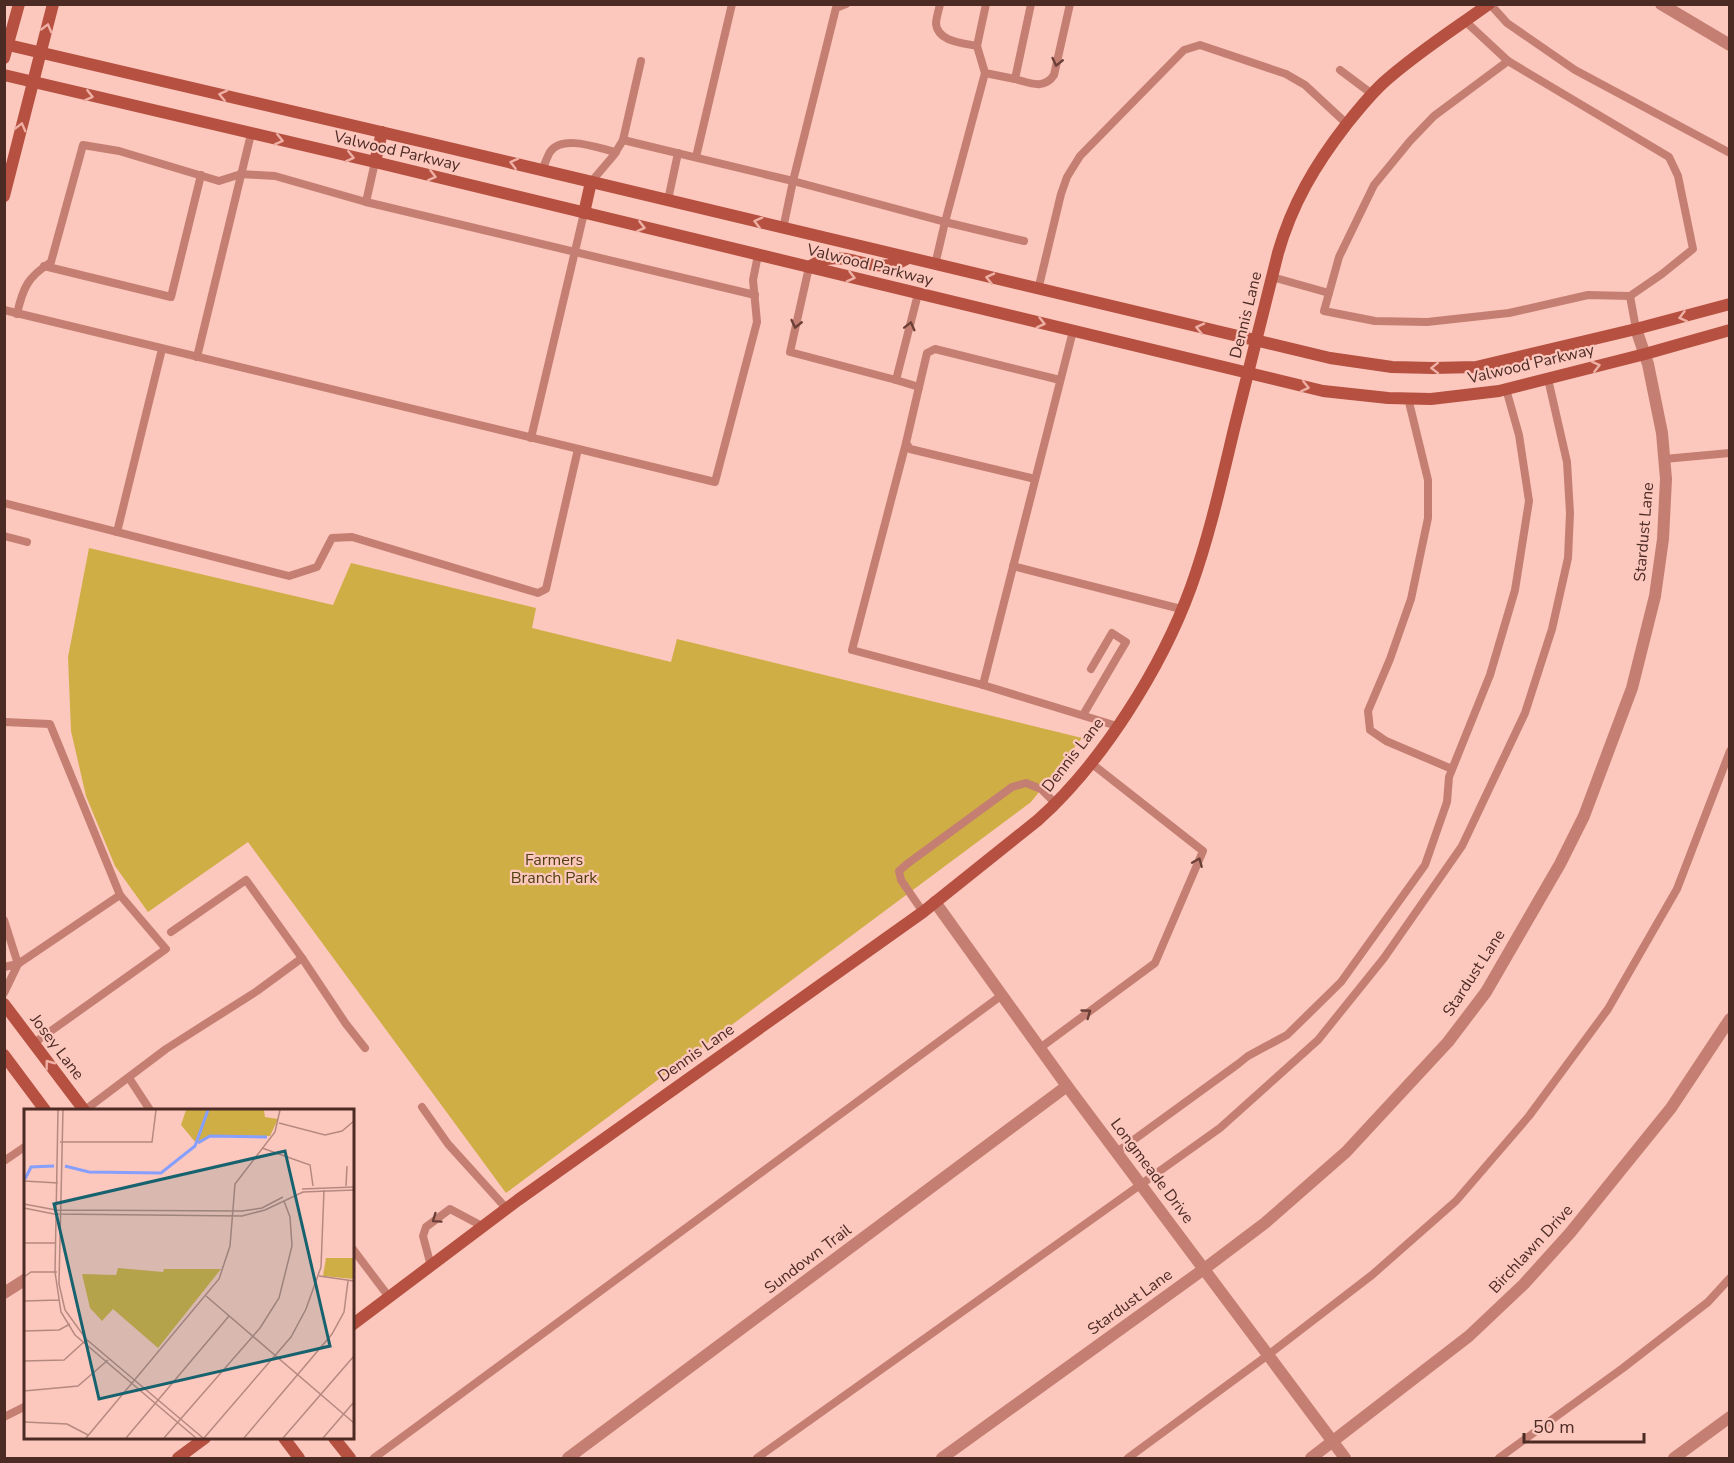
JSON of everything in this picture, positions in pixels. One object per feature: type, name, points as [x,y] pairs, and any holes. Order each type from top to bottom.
[{"type":"main road","points":[[4,58],[19,4]]},
{"type":"main road","points":[[4,196],[53,4]]},
{"type":"main road","name":"Dennis Lane","points":[[354,1320],[390,1297],[506,1208],[923,912],[1056,804],[1091,762],[1137,696],[1164,648],[1191,587],[1212,517],[1272,278],[1289,220],[1323,156],[1382,84],[1428,47],[1490,4]]},
{"type":"main road","name":"Valwood Parkway","points":[[6,45],[382,132],[1257,342],[1337,359],[1392,367],[1476,366],[1636,329],[1730,304]]},
{"type":"main road","name":"Valwood Parkway","points":[[4,75],[375,162],[1323,391],[1431,399],[1506,389],[1730,330]]},
{"type":"main road","points":[[375,162],[382,132]]},
{"type":"main road","points":[[584,213],[591,182]]},
{"type":"main road","points":[[809,267],[825,259],[889,266],[897,265],[908,258]]},
{"type":"main road","name":"Josey Lane","points":[[4,1004],[8,1017],[34,1043],[84,1109]]},
{"type":"main road","points":[[4,1055],[44,1109]]},
{"type":"main road","points":[[178,1458],[202,1439]]},
{"type":"main road","points":[[285,1439],[299,1458]]},
{"type":"main road","points":[[336,1439],[350,1458]]},
{"type":"street","points":[[1661,4],[1730,45]]},
{"type":"street","name":"Stardust Lane","points":[[942,1458],[1265,1223],[1346,1152],[1448,1042],[1485,992],[1560,864],[1584,816],[1632,688],[1655,596],[1663,539],[1666,479],[1662,433],[1645,354],[1636,329]]},
{"type":"street","name":"Longmeade Drive","points":[[935,902],[1067,1086],[1345,1458]]},
{"type":"street","name":"Birchlawn Drive","points":[[1311,1458],[1469,1336],[1524,1284],[1570,1233],[1671,1108],[1730,1019]]},
{"type":"street","name":"Sundown Trail","points":[[568,1458],[1067,1086]]},
{"type":"street","points":[[4,1293],[24,1280]]},
{"type":"street","points":[[1674,1458],[1730,1417]]},
{"type":"lane","points":[[696,157],[732,4]]},
{"type":"lane","points":[[783,228],[836,8],[846,4]]},
{"type":"lane","points":[[940,4],[936,24],[939,33],[948,40],[976,46]]},
{"type":"lane","points":[[935,265],[985,73],[976,46],[986,4]]},
{"type":"lane","points":[[1015,79],[1031,4]]},
{"type":"lane","points":[[985,73],[1039,85],[1049,82],[1054,75],[1070,4]]},
{"type":"lane","points":[[1490,4],[1507,22],[1575,70],[1730,153]]},
{"type":"lane","points":[[1465,21],[1508,61],[1669,157],[1678,176],[1693,249],[1630,296],[1588,295],[1509,314],[1427,322],[1375,321],[1324,310],[1338,257],[1374,185],[1434,116],[1508,61]]},
{"type":"lane","points":[[1038,290],[1067,177],[1080,156],[1184,50],[1200,45],[1286,74],[1305,85],[1347,124]]},
{"type":"lane","points":[[591,182],[623,140],[641,61]]},
{"type":"lane","points":[[1340,70],[1372,94]]},
{"type":"lane","points":[[197,357],[251,134]]},
{"type":"lane","points":[[623,140],[794,181],[1024,241]]},
{"type":"lane","points":[[542,170],[550,152],[563,143],[616,152]]},
{"type":"lane","points":[[17,314],[22,293],[35,273],[51,262],[83,145],[119,151],[219,181],[241,174],[275,176],[366,202],[754,295]]},
{"type":"lane","points":[[668,200],[678,153]]},
{"type":"lane","points":[[366,202],[375,162]]},
{"type":"lane","points":[[44,266],[171,297],[201,175]]},
{"type":"lane","points":[[531,438],[584,213]]},
{"type":"lane","points":[[4,310],[715,482],[757,322],[753,280],[758,255]]},
{"type":"lane","points":[[809,267],[789,352],[919,387]]},
{"type":"lane","points":[[1272,278],[1329,293]]},
{"type":"lane","points":[[896,380],[918,294]]},
{"type":"lane","points":[[1630,296],[1636,329]]},
{"type":"lane","points":[[983,685],[1073,331]]},
{"type":"lane","points":[[117,532],[162,349]]},
{"type":"lane","points":[[1060,380],[935,349],[927,353],[852,650],[983,685],[1117,726]]},
{"type":"lane","points":[[757,1458],[1220,1128],[1318,1040],[1384,958],[1462,846],[1526,713],[1552,629],[1568,558],[1570,513],[1567,462],[1548,379]]},
{"type":"lane","points":[[1117,1152],[1248,1056],[1287,1035],[1341,982],[1425,866],[1447,802],[1449,777],[1490,675],[1513,599],[1529,501],[1519,435],[1506,389]]},
{"type":"lane","points":[[1408,398],[1428,480],[1428,518],[1411,598],[1368,711],[1370,730],[1386,741],[1452,769]]},
{"type":"lane","points":[[906,443],[910,448],[1035,479]]},
{"type":"lane","points":[[4,503],[289,576],[317,567],[332,538],[352,537],[538,593],[546,589],[578,449]]},
{"type":"lane","points":[[1664,459],[1730,453]]},
{"type":"lane","points":[[4,536],[27,542]]},
{"type":"lane","points":[[1013,566],[1181,609]]},
{"type":"lane","points":[[1083,715],[1126,642],[1112,633],[1091,669]]},
{"type":"lane","points":[[4,723],[50,724],[120,895],[166,949],[34,1043]]},
{"type":"lane","points":[[1128,1458],[1372,1275],[1456,1201],[1529,1116],[1608,1009],[1677,889],[1730,751]]},
{"type":"lane","points":[[1040,1048],[1155,963],[1203,851],[1091,762]]},
{"type":"lane","points":[[923,912],[901,880],[900,871],[907,864],[1012,787],[1026,783],[1041,789],[1056,804]]},
{"type":"lane","points":[[171,933],[246,880],[365,1048]]},
{"type":"lane","points":[[4,967],[18,964],[120,895]]},
{"type":"lane","points":[[4,920],[18,964],[4,993]]},
{"type":"lane","points":[[86,1109],[166,1048],[257,991],[302,958]]},
{"type":"lane","points":[[374,1458],[1002,995]]},
{"type":"lane","points":[[129,1077],[149,1109]]},
{"type":"lane","points":[[422,1107],[448,1144],[506,1208]]},
{"type":"lane","points":[[4,1161],[24,1147]]},
{"type":"lane","points":[[431,1266],[423,1236],[426,1227],[450,1209],[483,1226]]},
{"type":"lane","points":[[354,1251],[390,1297]]},
{"type":"lane","points":[[1499,1458],[1623,1368],[1708,1302],[1730,1278]]},
{"type":"lane","points":[[4,1417],[24,1407]]},
{"type":"green space","name":"Farmers Branch Park","points":[[89,548],[333,605],[351,563],[536,608],[532,628],[671,662],[677,639],[1082,738],[1031,802],[506,1193],[248,842],[148,912],[115,866],[86,796],[71,731],[68,657]]}]
